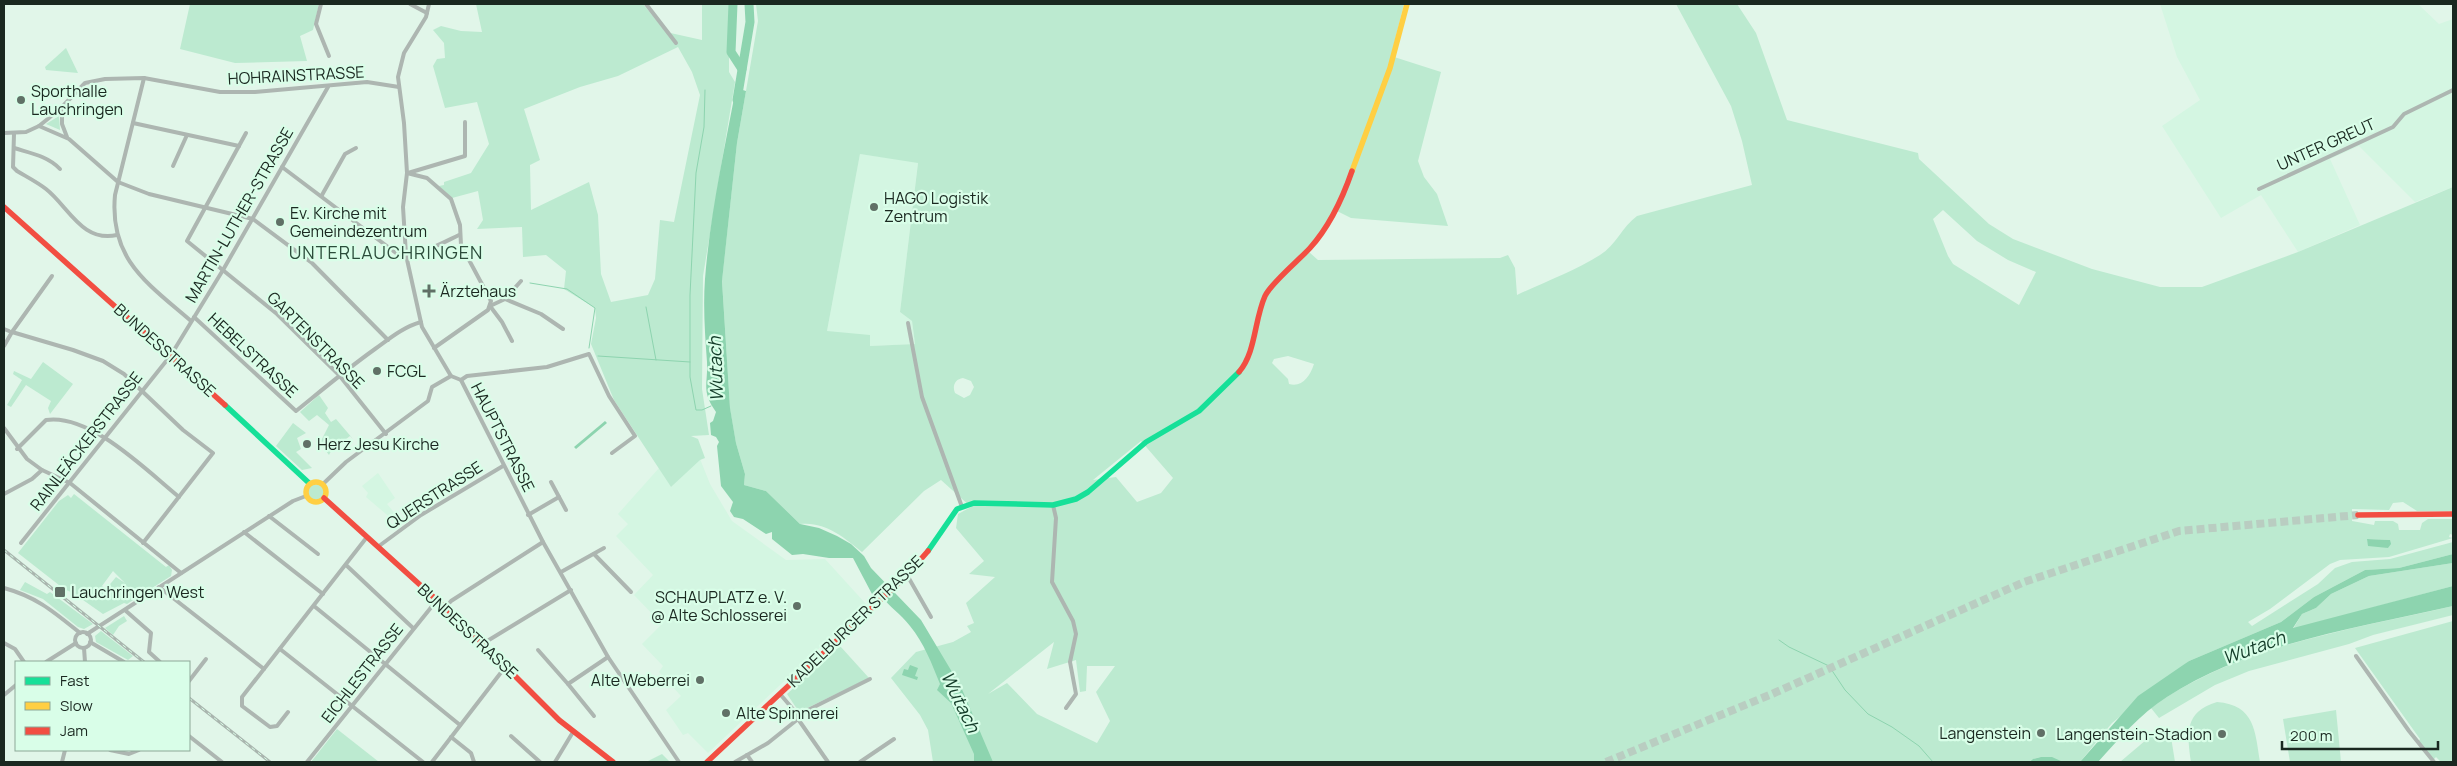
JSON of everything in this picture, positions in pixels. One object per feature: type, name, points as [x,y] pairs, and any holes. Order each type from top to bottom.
[{"type":"main road","points":[[962,507],[981,503],[1053,505],[1076,499],[1088,492],[1146,442],[1199,411],[1241,370],[1252,349],[1255,323],[1266,294],[1312,246],[1342,199],[1390,68],[1407,4]]},
{"type":"main road","name":"BUNDESSTRASSE","points":[[4,207],[171,355],[309,483]]},
{"type":"main road","points":[[317,481],[323,484],[326,493],[324,498],[315,502],[306,496],[306,488],[309,483],[317,481]]},
{"type":"main road","name":"BUNDESSTRASSE","points":[[324,498],[484,643],[573,732],[595,751],[613,762]]},
{"type":"main road","name":"KADELBURGER STRASSE","points":[[707,762],[907,575],[923,558],[957,509],[962,507]]},
{"type":"main road","points":[[2358,515],[2453,514]]},
{"type":"street","points":[[321,4],[316,24],[329,56]]},
{"type":"street","points":[[410,4],[426,13]]},
{"type":"street","name":"HAUPTSTRASSE","points":[[429,4],[404,53],[400,65],[399,87],[404,123],[406,173],[403,207],[406,255],[421,322],[451,376],[461,380],[542,542],[561,572],[608,657],[679,762]]},
{"type":"street","points":[[646,4],[676,43]]},
{"type":"street","name":"HOHRAINSTRASSE","points":[[4,133],[14,134],[39,126],[62,108],[85,84],[105,79],[144,78],[220,92],[328,87],[367,82],[399,87]]},
{"type":"street","name":"HEBELSTRASSE","points":[[144,78],[118,182],[114,212],[117,235],[122,250],[132,268],[296,412],[338,375]]},
{"type":"street","name":"MARTIN-LUTHER-STRASSE","points":[[171,355],[253,219],[328,87]]},
{"type":"street","name":"UNTER GREUT","points":[[2259,189],[2393,128],[2404,114],[2453,90]]},
{"type":"street","points":[[62,108],[62,124],[69,139]]},
{"type":"street","points":[[406,173],[465,156],[464,122]]},
{"type":"street","points":[[133,123],[239,146]]},
{"type":"street","points":[[39,126],[69,139],[118,182],[150,194],[253,219],[312,263],[388,340]]},
{"type":"street","points":[[205,206],[246,133]]},
{"type":"street","points":[[14,134],[13,167],[17,171],[48,190],[73,220],[87,230],[110,237],[117,235]]},
{"type":"street","points":[[173,166],[187,135]]},
{"type":"street","points":[[14,148],[38,155],[54,163],[60,169]]},
{"type":"street","points":[[322,195],[345,154],[356,148]]},
{"type":"street","points":[[282,167],[322,195],[396,253],[406,255],[459,234]]},
{"type":"street","points":[[406,173],[427,178],[451,199],[460,225],[461,245],[491,301],[488,310],[434,348]]},
{"type":"street","name":"GARTENSTRASSE","points":[[205,206],[187,241],[277,314],[338,375],[386,434]]},
{"type":"street","points":[[4,346],[11,331],[52,276]]},
{"type":"street","points":[[490,306],[505,299],[521,281]]},
{"type":"street","points":[[505,299],[541,314],[563,329]]},
{"type":"street","points":[[490,306],[502,322],[512,341]]},
{"type":"street","points":[[338,375],[410,325],[421,322]]},
{"type":"street","points":[[908,323],[922,397],[962,507]]},
{"type":"street","points":[[4,329],[73,350],[103,362],[124,374],[183,430],[213,454],[143,543]]},
{"type":"street","points":[[461,380],[467,376],[547,367],[589,354],[609,396],[635,436],[612,453]]},
{"type":"street","name":"RAINLEÄCKERSTRASSE","points":[[21,543],[171,355]]},
{"type":"street","points":[[323,484],[346,462],[428,401],[432,387],[451,376]]},
{"type":"street","points":[[17,449],[44,421],[49,419],[92,429],[105,437],[179,497]]},
{"type":"street","points":[[4,428],[17,449],[42,470],[70,483],[181,573]]},
{"type":"street","name":"QUERSTRASSE","points":[[378,547],[421,515],[503,466]]},
{"type":"street","points":[[4,494],[32,479],[42,470]]},
{"type":"street","name":"HAUPTSTRASSE","points":[[551,482],[566,510]]},
{"type":"street","points":[[4,588],[27,594],[43,603],[80,633],[88,634],[269,516],[293,501],[306,496]]},
{"type":"street","name":"HAUPTSTRASSE","points":[[528,515],[559,497]]},
{"type":"street","points":[[1053,505],[1056,518],[1052,582],[1073,621],[1076,634],[1070,662],[1076,694],[1066,708]]},
{"type":"street","points":[[269,516],[318,554]]},
{"type":"street","points":[[244,532],[323,594]]},
{"type":"street","points":[[288,712],[277,726],[270,727],[242,706],[242,697],[367,537]]},
{"type":"street","points":[[445,608],[451,601],[542,542]]},
{"type":"street","points":[[561,572],[604,548]]},
{"type":"street","points":[[594,554],[631,592]]},
{"type":"street","points":[[346,565],[414,628]]},
{"type":"street","points":[[907,575],[931,617]]},
{"type":"street","points":[[159,587],[264,669]]},
{"type":"street","points":[[484,643],[571,590]]},
{"type":"street","name":"EICHLESTRASSE","points":[[307,762],[437,600]]},
{"type":"street","points":[[314,606],[460,725]]},
{"type":"street","points":[[126,611],[151,633],[149,652],[159,661]]},
{"type":"street","points":[[76,643],[76,636],[80,633]]},
{"type":"street","points":[[88,634],[90,642],[122,661]]},
{"type":"street","points":[[85,661],[84,648],[90,642]]},
{"type":"street","points":[[4,643],[15,649],[23,661]]},
{"type":"street","points":[[76,643],[84,648]]},
{"type":"street","points":[[48,661],[76,643]]},
{"type":"street","points":[[280,650],[423,762]]},
{"type":"street","points":[[538,650],[594,716]]},
{"type":"street","points":[[2356,656],[2382,694],[2434,762]]},
{"type":"street","points":[[568,684],[608,657]]},
{"type":"street","points":[[190,680],[206,659]]},
{"type":"street","points":[[432,762],[506,666]]},
{"type":"street","points":[[735,762],[768,743],[798,717],[870,679]]},
{"type":"street","points":[[4,695],[15,686]]},
{"type":"street","points":[[780,694],[828,762]]},
{"type":"street","points":[[555,762],[573,732]]},
{"type":"street","points":[[511,736],[540,762]]},
{"type":"street","points":[[190,737],[222,762]]},
{"type":"street","points":[[451,737],[471,753],[474,762]]},
{"type":"street","points":[[860,762],[894,739]]},
{"type":"street","points":[[115,751],[129,754],[136,751]]},
{"type":"street","points":[[747,755],[752,762]]},
{"type":"shaded area","points":[[190,4],[319,4],[313,30],[300,36],[307,61],[235,63],[180,49]]},
{"type":"shaded area","points":[[476,4],[643,4],[666,32],[702,40],[702,4],[729,4],[729,72],[735,82],[703,276],[702,389],[709,435],[691,436],[698,439],[705,458],[700,460],[671,487],[614,400],[591,344],[596,318],[595,308],[564,289],[566,271],[546,255],[523,257],[522,227],[477,229],[483,220],[478,191],[452,198],[439,186],[444,185],[444,182],[471,173],[489,144],[477,102],[445,108],[433,66],[437,59],[445,58],[444,43],[433,30],[441,26],[461,31],[482,32]],"holes":[[[678,47],[692,72],[700,95],[674,222],[660,220],[655,279],[648,295],[611,302],[601,274],[598,215],[589,182],[531,210],[530,165],[540,160],[524,109],[580,87],[618,76]]]},
{"type":"shaded area","points":[[756,4],[1404,4],[1391,56],[1441,72],[1418,161],[1424,177],[1437,194],[1448,226],[1351,218],[1337,211],[1309,252],[1318,260],[1500,258],[1508,255],[1515,268],[1517,295],[1600,255],[1606,251],[1627,225],[1637,216],[1752,185],[1742,141],[1731,106],[1676,4],[1737,4],[1756,33],[1787,120],[1918,153],[1919,159],[1989,224],[2013,239],[2092,269],[2160,287],[2202,287],[2298,252],[2453,187],[2453,511],[2417,511],[2403,502],[2393,503],[2389,510],[2352,509],[2352,521],[2374,525],[2375,521],[2393,521],[2398,524],[2399,530],[2420,530],[2422,523],[2428,519],[2453,519],[2453,535],[2450,534],[2449,537],[2453,538],[2389,557],[2340,560],[2330,564],[2270,609],[2248,622],[2252,626],[2318,584],[2335,568],[2352,562],[2390,559],[2453,542],[2453,554],[2399,568],[2365,570],[2314,597],[2281,622],[2189,661],[2112,723],[2080,762],[2037,758],[2029,762],[933,762],[928,730],[920,715],[891,678],[916,652],[953,642],[971,632],[967,626],[974,623],[966,603],[995,577],[969,574],[984,561],[956,528],[958,514],[971,507],[941,480],[924,491],[862,552],[833,531],[817,525],[800,524],[766,491],[744,485],[745,474],[736,443],[730,409],[722,280],[737,143],[758,21]],"holes":[[[860,154],[918,163],[900,312],[912,321],[915,344],[870,346],[870,335],[827,331]],[[1943,210],[1977,241],[2008,260],[2036,272],[2019,305],[1953,264],[1933,219]],[[1288,356],[1314,364],[1305,380],[1294,385],[1289,384],[1288,379],[1272,363],[1274,359]],[[963,378],[971,381],[974,387],[970,395],[964,398],[955,393],[954,385]],[[1141,441],[1173,478],[1161,493],[1137,502],[1116,477],[1093,480]],[[2367,539],[2390,540],[2388,548]],[[1054,642],[1047,669],[1076,660],[1080,692],[1086,691],[1087,666],[1115,666],[1096,692],[1110,721],[1097,743],[1037,714],[1007,683],[988,694]]]},
{"type":"shaded area","points":[[2160,4],[2418,4],[2439,24],[2453,19],[2453,187],[2415,202],[2359,146],[2330,159],[2360,225],[2298,252],[2261,195],[2221,218],[2162,126],[2200,100],[2177,57]]},
{"type":"shaded area","points":[[66,48],[78,73],[46,70],[45,67]]},
{"type":"shaded area","points":[[59,116],[60,130],[46,124]]},
{"type":"shaded area","name":"HAGO Logistik Zentrum","points":[[860,154],[918,162],[900,312],[912,321],[915,344],[870,346],[827,331]]},
{"type":"shaded area","points":[[43,362],[73,384],[50,414],[48,408],[51,401],[26,385],[11,407],[7,405],[22,380],[13,374],[14,371],[31,379]]},
{"type":"shaded area","points":[[319,395],[328,408],[325,413],[331,422],[336,419],[353,439],[350,436],[331,451],[329,455],[320,443],[329,425],[317,415],[309,421],[300,412]]},
{"type":"shaded area","points":[[293,423],[306,433],[297,438],[301,449],[296,452],[312,468],[302,470],[276,446]]},
{"type":"shaded area","points":[[700,459],[710,484],[732,521],[786,560],[825,559],[866,604],[708,753],[688,733],[683,735],[666,710],[681,696],[659,672],[663,666],[642,644],[662,624],[634,595],[653,575],[616,536],[628,524],[618,514],[659,468],[671,487]]},
{"type":"shaded area","points":[[378,473],[395,498],[387,504],[397,516],[393,520],[366,497],[368,493],[362,486]]},
{"type":"shaded area","points":[[316,484],[322,486],[324,492],[322,498],[316,500],[310,498],[308,492],[310,486]]},
{"type":"shaded area","points":[[74,494],[166,567],[169,565],[172,570],[171,576],[127,604],[124,603],[103,614],[64,589],[18,553],[59,501],[68,495],[71,498]],"holes":[[[113,571],[125,583],[116,577],[106,589],[102,586]]]},
{"type":"shaded area","points":[[2453,563],[2453,586],[2293,629],[2302,614],[2316,608],[2331,594],[2369,576]]},
{"type":"shaded area","points":[[25,582],[47,594],[50,592],[93,624],[84,629],[78,627],[43,599],[20,590]]},
{"type":"shaded area","points":[[2453,606],[2453,615],[2373,635],[2349,644],[2249,671],[2215,685],[2159,718],[2151,708],[2185,687],[2221,669],[2258,654],[2336,632]]},
{"type":"shaded area","points":[[124,616],[127,621],[119,626],[113,635],[105,628]]},
{"type":"shaded area","points":[[2453,621],[2453,762],[2441,762],[2436,757],[2433,760],[2418,742],[2420,739],[2355,648]]},
{"type":"shaded area","points":[[101,631],[133,656],[128,660],[96,642],[95,636]]},
{"type":"shaded area","points":[[840,646],[869,678],[799,712],[787,694]]},
{"type":"shaded area","name":"Langenstein-Stadion","points":[[2217,702],[2230,704],[2246,714],[2257,740],[2260,762],[2191,762],[2189,733],[2193,718],[2206,706]]},
{"type":"shaded area","points":[[2336,710],[2341,762],[2290,762],[2283,719]]},
{"type":"shaded area","points":[[337,729],[379,762],[311,762]]},
{"type":"shaded area","points":[[2159,729],[2171,737],[2175,762],[2120,762]]},
{"type":"shaded area","points":[[662,754],[670,762],[646,762]]},
{"type":"water","points":[[736,88],[746,91],[737,143],[722,281],[730,408],[736,443],[745,474],[744,485],[766,491],[800,524],[819,528],[837,536],[851,544],[864,556],[871,568],[921,620],[961,687],[993,762],[974,762],[974,754],[951,703],[937,690],[940,684],[919,639],[881,595],[872,594],[853,558],[829,558],[803,554],[792,555],[772,539],[772,532],[766,534],[743,519],[734,517],[730,511],[733,502],[721,486],[717,446],[719,442],[716,437],[711,435],[710,423],[713,421],[716,412],[708,399],[706,388],[707,362],[704,300],[707,255],[714,207]]},
{"type":"water","points":[[605,421],[607,423],[576,449],[574,447]]},
{"type":"water","points":[[2367,539],[2390,540],[2391,544],[2388,548],[2368,546]]},
{"type":"water","points":[[2453,554],[2453,563],[2369,576],[2331,594],[2316,608],[2302,614],[2293,628],[2453,586],[2453,606],[2343,630],[2269,650],[2233,663],[2199,678],[2157,704],[2130,727],[2098,762],[2080,762],[2138,696],[2189,661],[2281,622],[2314,597],[2365,570],[2399,568]]},
{"type":"water","points":[[910,665],[918,668],[915,676],[918,677],[917,680],[902,675],[904,669],[908,670]]},
{"type":"water","points":[[2041,757],[2052,757],[2063,762],[2029,762]]},
{"type":"waterway","name":"Wutach","points":[[733,4],[731,52],[742,69]]},
{"type":"waterway","name":"Wutach","points":[[737,100],[750,22],[749,4]]},
{"type":"waterway","points":[[705,90],[704,127],[696,173],[690,295],[690,377],[696,410],[702,410],[711,406]]},
{"type":"waterway","points":[[530,283],[567,289],[595,308],[589,348]]},
{"type":"waterway","points":[[646,307],[656,360]]},
{"type":"waterway","points":[[598,356],[690,362]]},
{"type":"waterway","points":[[1779,640],[1789,647],[1829,666],[1845,690],[1868,714],[1892,727],[1919,746],[1933,762]]},
{"type":"tunnel","points":[[1606,762],[1772,694],[2024,582],[2179,531],[2358,515]]},
{"type":"railway","points":[[4,550],[143,661]]},
{"type":"railway","points":[[190,699],[270,762]]},
{"type":"traffic: fast","points":[[928,551],[957,509],[974,503],[1053,505],[1076,499],[1088,492],[1146,442],[1199,411],[1239,372]]},
{"type":"traffic: fast","points":[[225,405],[309,483]]},
{"type":"traffic: slow","points":[[1352,171],[1390,68],[1407,4]]},
{"type":"traffic: slow","points":[[312,482],[320,482],[326,488],[326,492],[326,496],[320,502],[312,502],[306,496],[306,488],[312,482]]},
{"type":"traffic: jam","points":[[1239,372],[1249,355],[1265,296],[1279,278],[1317,240],[1340,201],[1352,171]]},
{"type":"traffic: jam","points":[[4,207],[225,405]]},
{"type":"traffic: jam","points":[[324,498],[460,621],[559,720],[613,762]]},
{"type":"traffic: jam","points":[[2358,515],[2453,514]]},
{"type":"traffic: jam","points":[[707,762],[907,575],[928,551]]},
{"type":"place","name":"Sporthalle Lauchringen","points":[[21,100]]},
{"type":"place","name":"HAGO Logistik Zentrum","points":[[874,207]]},
{"type":"place","name":"Ev. Kirche mit Gemeindezentrum","points":[[280,222]]},
{"type":"place","name":"Ärztehaus","points":[[429,291]]},
{"type":"place","name":"FCGL","points":[[377,371]]},
{"type":"place","name":"Herz Jesu Kirche","points":[[307,444]]},
{"type":"place","name":"Lauchringen West","points":[[60,592]]},
{"type":"place","name":"SCHAUPLATZ e. V. @ Alte Schlosserei","points":[[797,606]]},
{"type":"place","name":"Alte Weberrei","points":[[700,680]]},
{"type":"place","name":"Alte Spinnerei","points":[[726,713]]},
{"type":"place","name":"Langenstein","points":[[2041,733]]},
{"type":"place","name":"Langenstein-Stadion","points":[[2222,734]]},
{"type":"district","name":"UNTERLAUCHRINGEN","points":[[386,253]]}]
